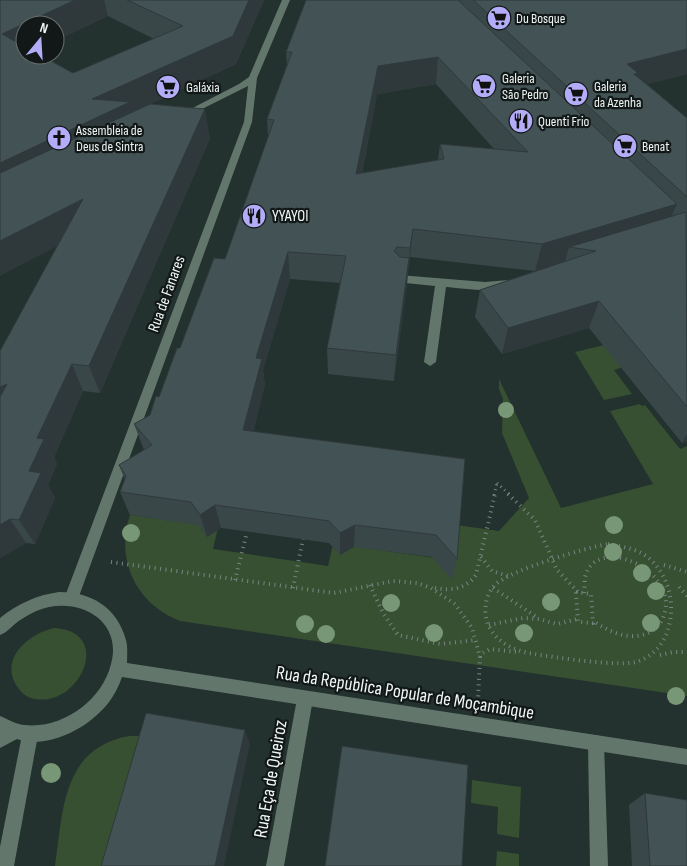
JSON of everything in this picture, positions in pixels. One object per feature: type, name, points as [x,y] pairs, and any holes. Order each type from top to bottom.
[{"type":"street","name":"Rua de Fanares","points":[[71,599],[248,122],[253,78],[286,0]]},
{"type":"street","points":[[174,119],[242,86],[253,78]]},
{"type":"street","points":[[399,279],[485,286],[516,283]]},
{"type":"street","points":[[430,362],[441,283]]},
{"type":"street","points":[[0,740],[15,730],[57,730],[84,716],[105,694],[117,669],[120,656],[119,643],[111,622],[104,613],[94,606],[71,599],[57,598],[42,602],[14,615],[1,625]]},
{"type":"street","name":"Rua da República Popular de Moçambique","points":[[117,669],[687,757]]},
{"type":"street","name":"Rua Eça de Queiroz","points":[[275,866],[305,698]]},
{"type":"street","points":[[5,866],[15,730]]},
{"type":"street","points":[[596,743],[599,866]]},
{"type":"path","points":[[86,559],[334,593],[353,591],[384,582],[403,581],[447,590],[469,584],[478,570],[480,551],[497,483],[534,520],[559,573],[582,593]]},
{"type":"path","points":[[235,580],[247,532]]},
{"type":"path","points":[[293,588],[303,539]]},
{"type":"path","points":[[527,653],[506,646],[497,638],[489,625],[485,609],[486,599],[496,584],[552,561],[599,545],[618,544],[628,546],[647,554],[668,571]]},
{"type":"path","points":[[480,551],[483,562],[492,571],[504,576],[516,575]]},
{"type":"path","points":[[582,593],[587,570],[595,562],[612,557],[641,564],[658,580],[665,594],[666,608],[662,621],[644,635],[621,635],[593,621]]},
{"type":"path","points":[[656,560],[676,570],[687,572]]},
{"type":"path","points":[[683,602],[676,583],[687,596]]},
{"type":"path","points":[[422,584],[440,592],[456,604],[468,619],[477,640],[480,658],[476,725]]},
{"type":"path","points":[[370,585],[390,625],[401,637],[440,644],[477,640]]},
{"type":"path","points":[[493,588],[539,619]]},
{"type":"path","points":[[576,592],[591,594],[593,621],[593,623],[578,622],[576,592]]},
{"type":"path","points":[[489,625],[508,620],[539,619],[557,624],[578,619]]},
{"type":"path","points":[[655,657],[669,647]]},
{"type":"path","points":[[480,658],[481,654],[487,650],[618,663],[638,662],[673,652],[687,652]]},
{"type":"green space","points":[[646,335],[687,346],[614,370],[632,394],[604,400],[575,352]]},
{"type":"green space","points":[[499,379],[561,508],[653,484],[610,411],[640,404],[642,406],[645,405],[680,449],[687,446],[687,696],[180,621],[152,604],[141,592],[133,578],[125,548],[130,515],[201,525],[201,530],[207,534],[212,534],[218,528],[213,549],[328,566],[333,544],[333,548],[340,553],[345,552],[351,546],[435,558],[456,525],[499,531],[529,498],[502,433],[503,399],[499,389]]},
{"type":"green space","points":[[54,628],[73,632],[83,642],[86,655],[83,669],[75,683],[63,693],[48,699],[28,697],[15,683],[12,664],[15,655],[28,640]]},
{"type":"green space","points":[[129,736],[142,736],[113,866],[55,866],[64,804],[78,768],[90,754],[107,743]]},
{"type":"green space","points":[[472,780],[521,787],[519,838],[497,834],[498,807],[471,803]]},
{"type":"green space","points":[[497,851],[519,854],[519,866],[496,866]]},
{"type":"building","points":[[0,0],[75,0],[43,15],[15,15],[15,28],[2,34],[15,41],[15,65],[58,65],[73,73],[183,26],[127,0],[249,0],[233,36],[92,99],[130,102],[0,163]]},
{"type":"building","points":[[306,0],[458,0],[677,204],[542,244],[413,229],[410,248],[397,247],[394,251],[400,257],[409,258],[396,355],[327,348],[346,256],[288,252],[256,358],[262,359],[243,430],[465,459],[457,559],[436,535],[355,525],[340,533],[329,521],[215,505],[200,515],[191,502],[120,492],[126,476],[119,465],[152,445],[134,424],[150,415],[156,396],[159,397],[214,258],[225,259],[274,120],[267,119],[292,52],[286,52]],"holes":[[[438,57],[528,152],[440,144],[444,159],[356,174],[378,66]]]},
{"type":"building","points":[[473,0],[687,0],[687,49],[627,64],[638,73],[634,74],[687,118],[687,197]]},
{"type":"building","points":[[150,104],[205,109],[89,366],[72,364],[37,438],[44,439],[29,471],[41,473],[19,520],[10,519],[0,525],[0,397],[7,384],[0,387],[0,351],[83,199],[0,241],[0,173]]},
{"type":"building","points":[[686,212],[687,407],[599,301],[508,328],[480,290],[596,251],[569,247]]},
{"type":"building","points":[[146,713],[245,730],[215,866],[101,866]]},
{"type":"building","points":[[342,746],[468,765],[462,866],[325,866]]},
{"type":"building","points":[[645,793],[687,800],[687,866],[650,866]]},
{"type":"place","name":"Du Bosque","points":[[499,18]]},
{"type":"place","name":"Galeria São Pedro","points":[[484,86]]},
{"type":"place","name":"Galáxia","points":[[168,87]]},
{"type":"place","name":"Galeria da Azenha","points":[[576,94]]},
{"type":"place","name":"Quenti Frio","points":[[521,121]]},
{"type":"place","name":"Assembleia de Deus de Sintra","points":[[59,138]]},
{"type":"place","name":"Benat","points":[[625,146]]},
{"type":"place","name":"YYAYOI","points":[[254,216]]}]
